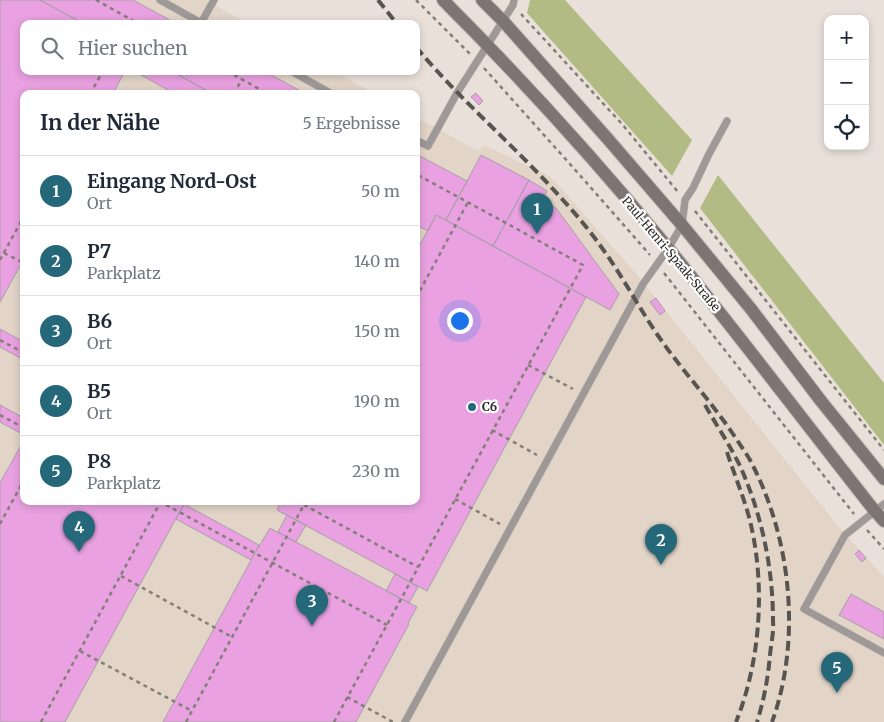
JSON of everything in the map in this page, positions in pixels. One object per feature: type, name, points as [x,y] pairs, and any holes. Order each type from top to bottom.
[{"type":"main road","name":"Paul-Henri-Spaak-Straße","points":[[443,0],[488,44],[589,156],[668,249],[879,507],[884,521]]},
{"type":"main road","points":[[482,0],[503,21],[682,225],[751,309],[821,401],[884,479]]},
{"type":"lane","points":[[160,0],[197,20]]},
{"type":"lane","points":[[204,20],[214,0]]},
{"type":"lane","points":[[420,142],[428,146],[457,93],[513,2]]},
{"type":"lane","points":[[298,75],[325,90]]},
{"type":"lane","points":[[405,722],[643,284],[668,249],[682,225],[685,200],[727,122]]},
{"type":"lane","points":[[879,507],[845,535],[804,609],[884,653]]},
{"type":"path","points":[[96,0],[131,19]]},
{"type":"path","points":[[513,2],[622,124],[700,216],[884,450]]},
{"type":"path","points":[[92,90],[101,75]]},
{"type":"path","points":[[234,75],[261,90]]},
{"type":"path","points":[[236,90],[242,80]]},
{"type":"path","points":[[334,722],[583,264],[420,176]]},
{"type":"path","points":[[420,291],[468,202]]},
{"type":"path","points":[[0,260],[20,223]]},
{"type":"path","points":[[4,253],[20,261]]},
{"type":"path","points":[[0,340],[20,351]]},
{"type":"path","points":[[528,365],[583,395]]},
{"type":"path","points":[[0,415],[20,426]]},
{"type":"path","points":[[492,430],[547,460]]},
{"type":"path","points":[[0,524],[20,488]]},
{"type":"path","points":[[455,499],[510,529]]},
{"type":"path","points":[[41,722],[158,505]]},
{"type":"path","points":[[166,505],[387,625]]},
{"type":"path","points":[[186,722],[304,505],[418,567]]},
{"type":"path","points":[[0,511],[6,514]]},
{"type":"path","points":[[120,576],[232,637]]},
{"type":"path","points":[[80,650],[192,711]]},
{"type":"path","points":[[347,697],[393,722]]},
{"type":"shaded area","points":[[0,0],[206,0],[241,20],[20,20],[20,75],[341,75],[368,90],[20,90],[20,505],[420,505],[420,119],[478,151],[484,145],[551,177],[634,271],[838,526],[884,577],[884,722],[0,722]]},
{"type":"green space","points":[[530,0],[565,0],[692,140],[672,176],[527,13]]},
{"type":"green space","points":[[718,175],[884,383],[884,445],[700,208]]},
{"type":"building","points":[[0,0],[40,0],[77,20],[20,20],[20,75],[123,75],[115,90],[20,90],[20,266],[0,302]]},
{"type":"building","points":[[40,0],[133,0],[170,20],[77,20]]},
{"type":"building","points":[[141,75],[178,75],[206,90],[168,90]]},
{"type":"building","points":[[178,75],[271,75],[299,90],[206,90]]},
{"type":"building","points":[[476,93],[483,101],[479,105],[471,97]]},
{"type":"building","points":[[481,155],[529,180],[493,246],[446,220]]},
{"type":"building","points":[[420,156],[467,181],[446,220],[436,215],[428,231],[420,227]]},
{"type":"building","points":[[529,180],[547,191],[542,200],[556,208],[619,294],[610,310],[493,246]]},
{"type":"building","name":"C6","points":[[436,215],[586,297],[427,591],[277,510],[279,505],[420,505],[420,245]]},
{"type":"building","points":[[656,298],[665,311],[660,315],[650,302]]},
{"type":"building","points":[[0,329],[20,340],[20,358],[0,347]]},
{"type":"building","points":[[0,405],[20,416],[20,433],[0,422]]},
{"type":"building","points":[[20,447],[20,505],[183,505],[65,722],[0,722],[0,483]]},
{"type":"building","points":[[183,505],[186,505],[259,545],[251,560],[176,519]]},
{"type":"building","points":[[287,515],[306,525],[296,542],[278,532]]},
{"type":"building","points":[[270,528],[417,607],[356,722],[163,722],[255,553]]},
{"type":"building","points":[[859,550],[866,558],[862,562],[855,554]]},
{"type":"building","points":[[395,574],[418,587],[409,603],[386,591]]},
{"type":"building","points":[[851,594],[884,612],[884,639],[839,615]]},
{"type":"railway","points":[[378,0],[394,20]]},
{"type":"railway","points":[[420,52],[451,86],[567,204],[583,223],[610,259],[659,337],[728,426],[750,460],[764,490],[775,522],[783,555],[788,589],[787,657],[781,690],[772,722]]},
{"type":"railway","points":[[705,405],[741,468],[755,505],[765,543],[771,581],[773,629],[767,681],[757,722]]},
{"type":"railway","points":[[727,452],[749,517],[758,568],[759,594],[756,647],[751,673],[736,722]]},
{"type":"place","name":"Eingang Nord-Ost","points":[[537,234]]},
{"type":"place","name":"C6","points":[[472,407]]},
{"type":"place","name":"B5","points":[[79,552]]},
{"type":"place","name":"P7","points":[[661,565]]},
{"type":"place","name":"B6","points":[[312,626]]},
{"type":"place","name":"P8","points":[[837,693]]}]
